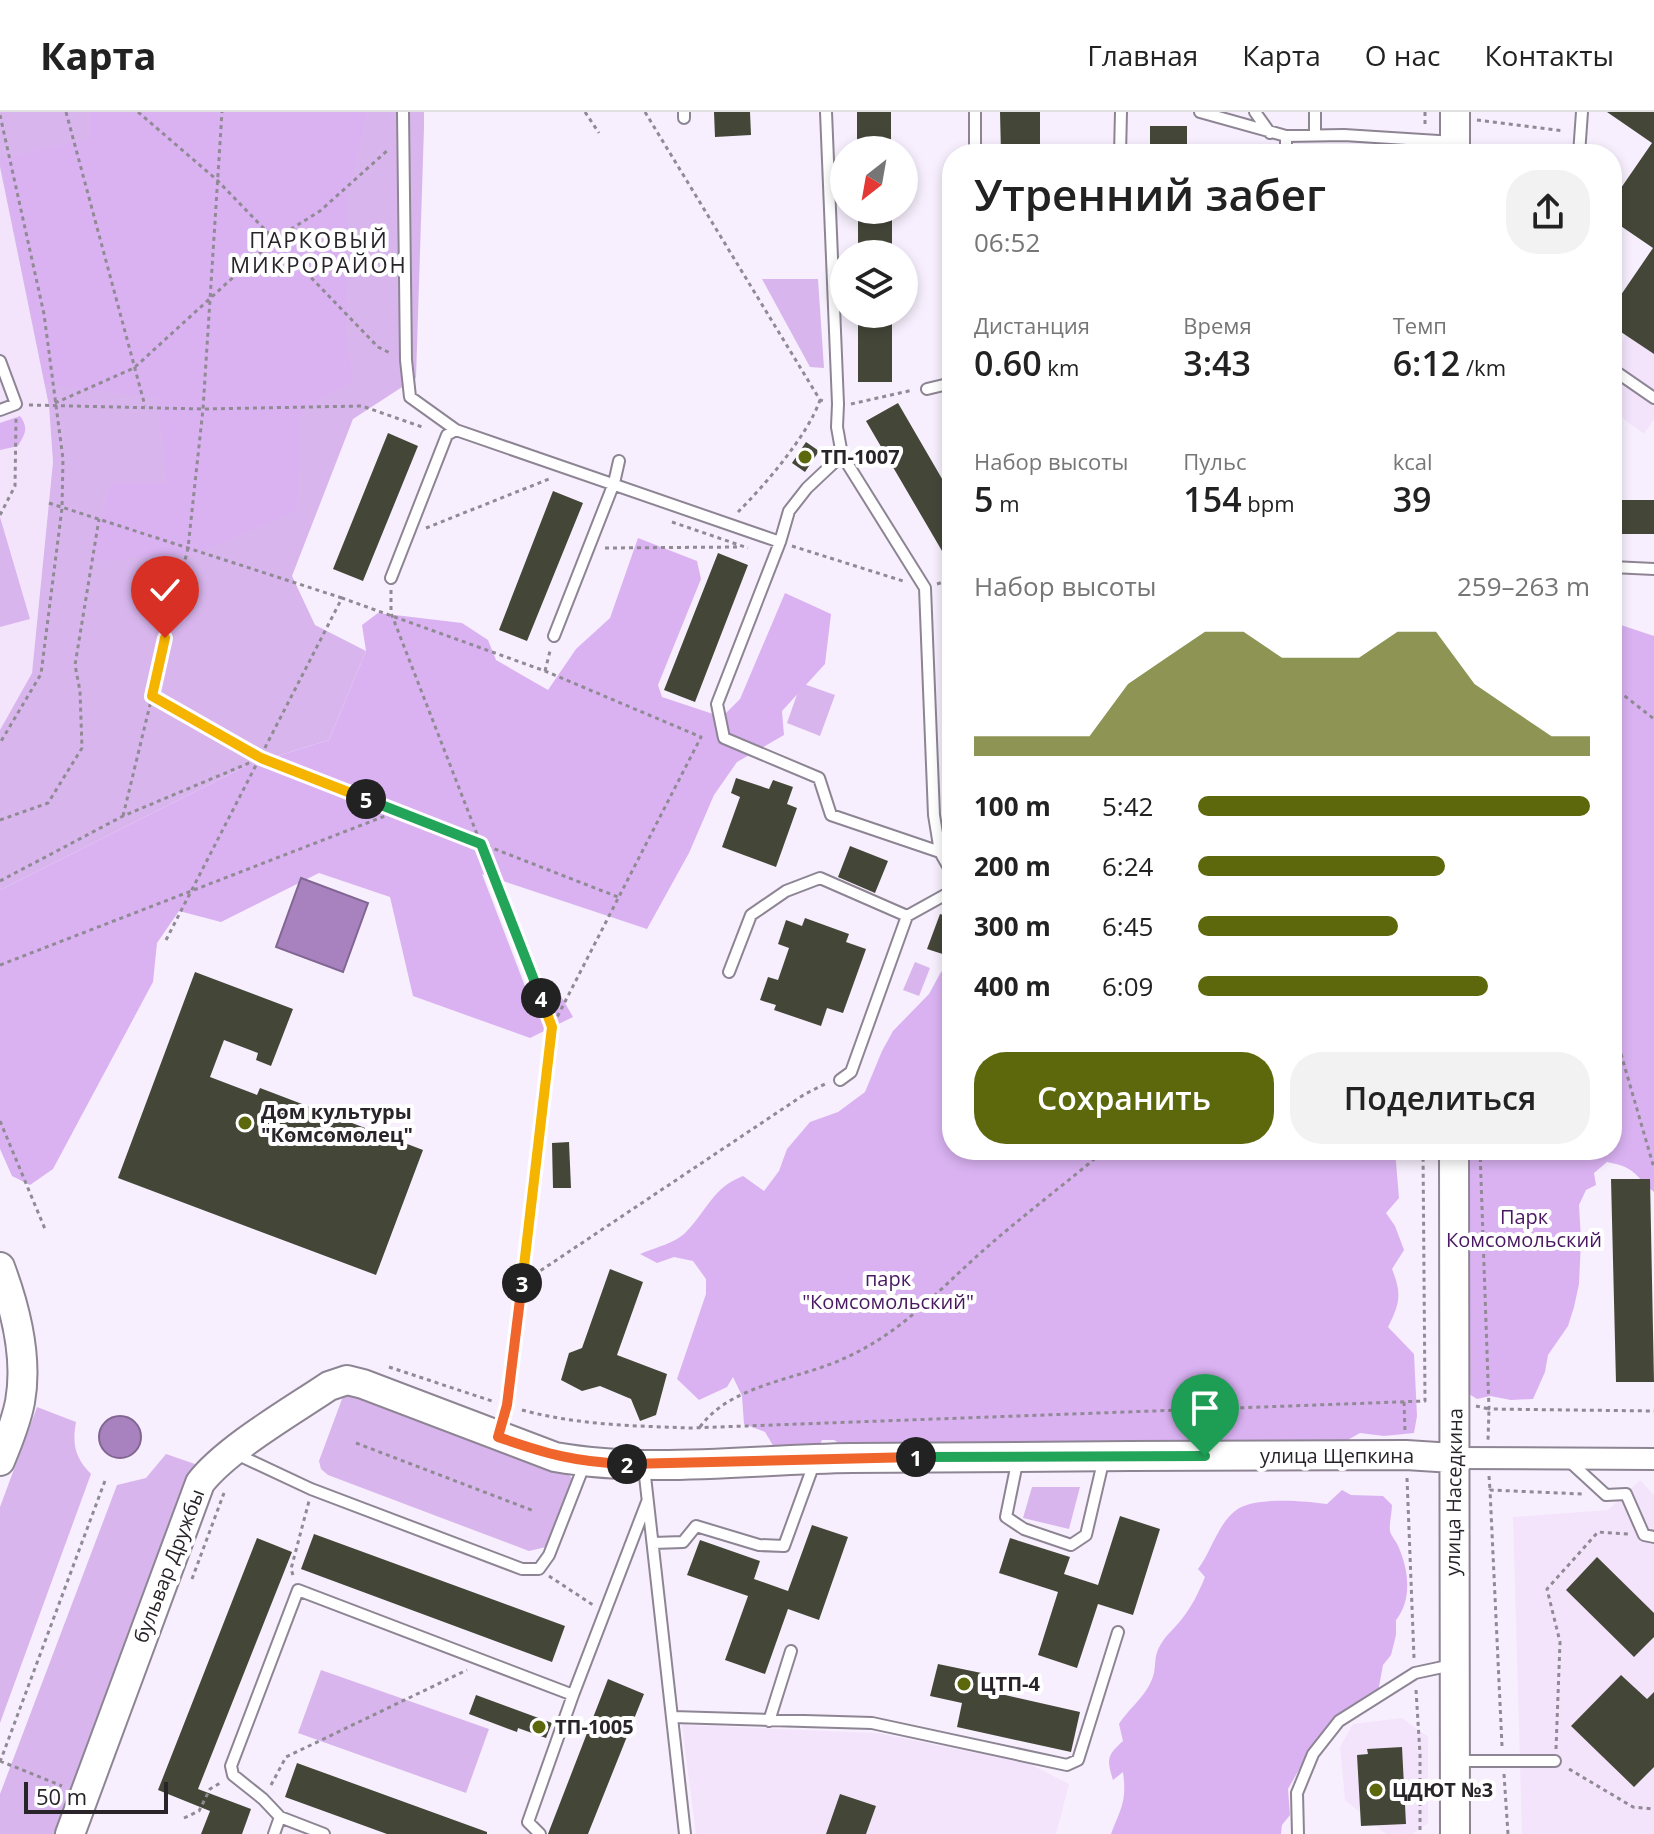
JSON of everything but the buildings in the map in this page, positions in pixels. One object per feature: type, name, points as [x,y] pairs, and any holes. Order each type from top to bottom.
[{"type":"main road","name":"улица Наседкина","points":[[1454,1160],[1452,1665],[1455,1834]]},
{"type":"main road","points":[[0,1267],[21,1351],[21,1398],[0,1461]]},
{"type":"main road","name":"бульвар Дружбы","points":[[70,1834],[200,1483],[209,1471],[233,1452],[329,1386],[347,1380],[363,1384]]},
{"type":"main road","name":"улица Щепкина","points":[[363,1384],[555,1457],[586,1462],[643,1465],[1018,1456],[1406,1455],[1453,1458]]},
{"type":"street","name":"улица Щепкина","points":[[1453,1458],[1569,1461],[1654,1459]]},
{"type":"lane","points":[[403,112],[406,360],[410,397],[452,433],[614,483],[780,542]]},
{"type":"lane","points":[[826,112],[837,427],[842,455],[925,588],[934,815],[942,856]]},
{"type":"lane","points":[[975,112],[975,144]]},
{"type":"lane","points":[[1120,144],[1121,112]]},
{"type":"lane","points":[[1200,112],[1286,136],[1455,132]]},
{"type":"lane","points":[[1255,112],[1270,133]]},
{"type":"lane","points":[[1315,112],[1315,135]]},
{"type":"lane","points":[[1579,144],[1582,112]]},
{"type":"lane","points":[[1286,136],[1286,144]]},
{"type":"lane","points":[[0,361],[16,404],[0,410]]},
{"type":"lane","points":[[1622,376],[1654,398]]},
{"type":"lane","points":[[927,389],[942,385]]},
{"type":"lane","points":[[391,578],[452,433]]},
{"type":"lane","points":[[842,455],[807,488],[789,511],[780,542],[717,704],[724,738],[819,778],[831,815],[940,852]]},
{"type":"lane","points":[[554,636],[614,483],[619,461]]},
{"type":"lane","points":[[1622,567],[1654,569]]},
{"type":"lane","points":[[729,972],[751,915],[786,891],[820,878],[907,916]]},
{"type":"lane","points":[[840,1080],[851,1072],[907,916],[942,897]]},
{"type":"lane","points":[[498,1437],[507,1405],[522,1283]]},
{"type":"lane","points":[[233,1452],[311,1489],[522,1569],[539,1569],[549,1555],[586,1462]]},
{"type":"lane","points":[[1018,1456],[1006,1517],[1024,1529],[1071,1545],[1086,1535],[1104,1456]]},
{"type":"lane","points":[[653,1543],[683,1542],[696,1526],[759,1545],[784,1546],[816,1459]]},
{"type":"lane","points":[[1569,1461],[1606,1495],[1626,1494],[1649,1536]]},
{"type":"lane","points":[[643,1465],[685,1834]]},
{"type":"lane","points":[[540,1834],[528,1822],[648,1499]]},
{"type":"lane","points":[[324,1834],[280,1817],[233,1775],[231,1766],[298,1590],[573,1695]]},
{"type":"lane","points":[[673,1717],[872,1723],[1067,1765],[1078,1760],[1118,1632]]},
{"type":"lane","points":[[769,1721],[791,1651]]},
{"type":"lane","points":[[1298,1834],[1297,1793],[1313,1754],[1339,1721],[1415,1673],[1452,1665]]},
{"type":"lane","points":[[1455,1761],[1555,1761]]},
{"type":"lane","points":[[274,1834],[280,1817]]},
{"type":"path","points":[[66,112],[145,407]]},
{"type":"path","points":[[138,112],[217,180],[378,347],[406,360]]},
{"type":"path","points":[[123,816],[188,548],[203,409],[222,112]]},
{"type":"path","points":[[585,112],[599,133]]},
{"type":"path","points":[[645,112],[820,400],[857,404],[903,391]]},
{"type":"path","points":[[0,115],[44,314],[63,459],[62,508],[41,674],[0,743]]},
{"type":"path","points":[[1455,132],[1580,133]]},
{"type":"path","points":[[0,515],[15,486],[16,404],[56,404],[134,368],[275,239],[320,211],[372,167],[403,134]]},
{"type":"path","points":[[727,523],[754,496],[814,418],[820,400]]},
{"type":"path","points":[[56,404],[203,409],[362,406],[452,433]]},
{"type":"path","points":[[408,535],[557,476]]},
{"type":"path","points":[[49,503],[391,613],[545,671],[701,737],[552,1027],[522,1283]]},
{"type":"path","points":[[0,820],[48,803],[82,748],[80,691],[75,665],[99,519]]},
{"type":"path","points":[[780,542],[925,588]]},
{"type":"path","points":[[588,548],[742,547]]},
{"type":"path","points":[[391,578],[391,613],[552,1027]]},
{"type":"path","points":[[166,940],[342,598]]},
{"type":"path","points":[[545,671],[554,636]]},
{"type":"path","points":[[1622,694],[1654,719]]},
{"type":"path","points":[[152,696],[261,758],[619,898]]},
{"type":"path","points":[[0,881],[123,816],[261,758]]},
{"type":"path","points":[[0,965],[398,811]]},
{"type":"path","points":[[1622,1058],[1654,1168]]},
{"type":"path","points":[[522,1283],[819,1085]]},
{"type":"path","points":[[0,1121],[45,1229]]},
{"type":"path","points":[[700,1427],[712,1411],[756,1390],[847,1357],[913,1317],[979,1255],[1093,1160]]},
{"type":"path","points":[[384,1365],[544,1416],[629,1426],[700,1427],[1425,1401],[1423,1160]]},
{"type":"path","points":[[1480,1160],[1489,1409],[1654,1411]]},
{"type":"path","points":[[1404,1402],[1420,1754],[1420,1834]]},
{"type":"path","points":[[356,1443],[534,1511]]},
{"type":"path","points":[[84,1794],[0,1762],[106,1478]]},
{"type":"path","points":[[298,1590],[291,1569],[311,1489]]},
{"type":"path","points":[[1508,1834],[1490,1490],[1606,1495]]},
{"type":"path","points":[[1649,1536],[1598,1532],[1547,1589],[1560,1642],[1555,1761],[1633,1807],[1654,1809]]},
{"type":"path","points":[[539,1569],[605,1613]]},
{"type":"path","points":[[263,1799],[286,1757],[485,1662]]},
{"type":"path","points":[[184,1818],[199,1811],[210,1789],[233,1775]]},
{"type":"shaded area","points":[[0,112],[424,112],[416,378],[353,419],[292,576],[315,625],[366,651],[329,740],[248,765],[0,890],[0,730],[32,673],[53,462],[49,406],[0,167]]},
{"type":"shaded area","points":[[0,167],[49,406],[53,462],[32,673],[0,730]]},
{"type":"shaded area","points":[[762,279],[818,279],[824,368],[810,367]]},
{"type":"shaded area","points":[[1626,335],[1654,347],[1654,419],[1644,434],[1622,416],[1622,342]]},
{"type":"shaded area","points":[[0,517],[30,619],[0,627]]},
{"type":"shaded area","points":[[801,683],[835,695],[820,736],[787,723]]},
{"type":"shaded area","points":[[301,878],[368,903],[343,972],[276,947]]},
{"type":"shaded area","points":[[915,962],[930,968],[919,996],[903,990]]},
{"type":"shaded area","points":[[351,1394],[567,1473],[572,1478],[571,1484],[546,1547],[529,1551],[328,1475],[321,1469],[319,1461],[342,1399]]},
{"type":"shaded area","points":[[37,1407],[76,1422],[76,1450],[91,1474],[0,1723],[0,1507]]},
{"type":"shaded area","points":[[120,1416],[135,1422],[141,1437],[135,1452],[120,1458],[105,1452],[99,1437],[105,1422]]},
{"type":"shaded area","points":[[166,1454],[195,1464],[60,1834],[0,1834],[0,1794],[117,1485],[146,1478]]},
{"type":"shaded area","points":[[1640,1480],[1654,1495],[1654,1834],[1522,1834],[1513,1517],[1608,1510]]},
{"type":"shaded area","points":[[1032,1487],[1080,1487],[1069,1529],[1023,1518]]},
{"type":"shaded area","points":[[321,1670],[489,1729],[466,1793],[298,1733]]},
{"type":"shaded area","points":[[1402,1718],[1428,1737],[1428,1823],[1412,1834],[1386,1834],[1345,1800],[1340,1747],[1353,1724]]},
{"type":"shaded area","points":[[682,1725],[877,1733],[1030,1764],[1069,1784],[1056,1834],[696,1834]]},
{"type":"green space","points":[[90,112],[367,112],[348,197],[346,334],[353,380],[301,411],[297,511],[198,552],[90,562],[111,483],[166,483],[158,398],[45,384],[0,158],[90,139]]},
{"type":"green space","points":[[20,416],[25,431],[23,438],[18,446],[0,450],[0,423]]},
{"type":"green space","points":[[638,538],[697,561],[701,579],[658,685],[662,697],[722,717],[740,699],[785,593],[831,614],[825,664],[782,711],[784,735],[737,762],[714,795],[689,853],[647,929],[482,874],[528,994],[557,989],[573,1017],[530,1038],[413,996],[390,897],[319,873],[221,922],[179,911],[157,943],[153,982],[53,1169],[30,1185],[12,1176],[0,1149],[0,890],[248,765],[329,740],[366,651],[362,625],[378,613],[462,623],[488,640],[496,660],[548,690],[576,649],[610,618]]},
{"type":"green space","name":"Парк Комсомольский","points":[[1622,625],[1654,636],[1654,1192],[1630,1170],[1617,1164],[1607,1162],[1594,1173],[1596,1185],[1586,1190],[1579,1205],[1579,1284],[1574,1307],[1568,1326],[1548,1355],[1545,1372],[1533,1399],[1511,1400],[1490,1396],[1477,1399],[1458,1387],[1461,1367],[1469,1360],[1462,1341],[1467,1318],[1469,1274],[1464,1189],[1467,1160],[1622,1160]]},
{"type":"green space","name":"парк \"Комсомольский\"","points":[[941,972],[942,1160],[1396,1160],[1399,1198],[1386,1213],[1395,1226],[1404,1250],[1392,1269],[1398,1298],[1388,1327],[1414,1354],[1417,1416],[1414,1433],[1384,1436],[1360,1433],[1321,1455],[870,1454],[862,1442],[849,1449],[834,1440],[822,1440],[817,1452],[783,1462],[765,1432],[744,1424],[742,1396],[733,1377],[727,1387],[699,1400],[677,1379],[706,1294],[706,1279],[693,1261],[674,1257],[657,1263],[640,1254],[682,1236],[717,1193],[733,1181],[743,1176],[764,1191],[779,1171],[787,1149],[810,1122],[838,1112],[865,1092],[893,1031],[929,994]]},
{"type":"green space","points":[[1342,1490],[1351,1495],[1383,1496],[1392,1505],[1390,1531],[1405,1566],[1405,1604],[1396,1620],[1391,1655],[1383,1665],[1378,1692],[1309,1752],[1288,1789],[1290,1815],[1282,1825],[1281,1834],[1111,1834],[1124,1791],[1123,1772],[1113,1780],[1109,1763],[1113,1751],[1123,1741],[1119,1724],[1152,1681],[1159,1648],[1194,1600],[1205,1577],[1198,1569],[1224,1523],[1243,1506],[1279,1501],[1327,1504]]},
{"type":"place","name":"ТП-1007","points":[[805,457]]},
{"type":"place","name":"Дом культуры \"Комсомолец\"","points":[[245,1123]]},
{"type":"place","name":"ЦТП-4","points":[[964,1684]]},
{"type":"place","name":"ТП-1005","points":[[539,1727]]},
{"type":"place","name":"ЦДЮТ №3","points":[[1376,1790]]},
{"type":"district","name":"ПАРКОВЫЙ МИКРОРАЙОН","points":[[319,252]]},
{"type":"route","points":[[165,638],[152,696],[261,758],[481,844],[552,1027],[507,1405],[498,1437],[555,1457],[643,1465],[816,1459],[1205,1456]]}]
